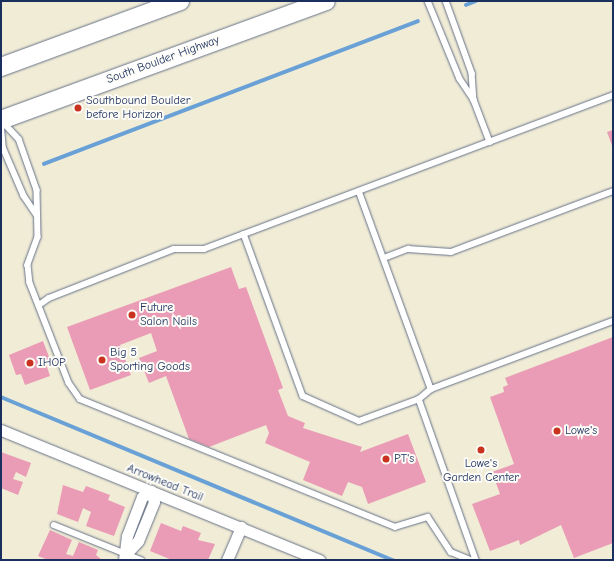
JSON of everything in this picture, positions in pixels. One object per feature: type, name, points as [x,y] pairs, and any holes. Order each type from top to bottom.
[{"type":"main road","points":[[1,67],[180,1]]},
{"type":"main road","name":"South Boulder Highway","points":[[1,121],[326,1]]},
{"type":"street","name":"Arrowhead Trail","points":[[1,430],[320,560]]},
{"type":"street","points":[[125,557],[127,536],[142,497],[151,492]]},
{"type":"street","points":[[227,560],[241,527]]},
{"type":"lane","points":[[428,1],[460,79],[474,100],[490,142]]},
{"type":"lane","points":[[446,1],[472,73],[474,100]]},
{"type":"lane","points":[[39,305],[49,298],[174,249],[204,249],[613,95]]},
{"type":"lane","points":[[1,121],[2,147],[24,196],[37,215]]},
{"type":"lane","points":[[1,121],[19,139],[37,190],[38,237],[28,273],[69,383],[86,404],[395,527],[428,517],[451,552],[471,560]]},
{"type":"lane","points":[[359,191],[431,389]]},
{"type":"lane","points":[[384,258],[408,249],[451,252],[613,191]]},
{"type":"lane","points":[[244,234],[303,396],[359,421],[419,399],[431,389],[613,321]]},
{"type":"lane","points":[[419,399],[476,560]]},
{"type":"lane","points":[[54,525],[125,557],[141,560]]},
{"type":"building","points":[[613,130],[613,148],[607,132]]},
{"type":"building","points":[[231,267],[239,289],[246,287],[283,388],[278,390],[288,416],[305,423],[303,428],[362,447],[360,452],[408,434],[426,482],[368,504],[362,487],[348,482],[342,496],[303,480],[310,462],[265,443],[269,433],[266,425],[209,447],[189,439],[166,376],[149,383],[139,358],[157,351],[151,333],[120,345],[131,375],[90,390],[67,327]]},
{"type":"building","name":"Lowe's","points":[[613,337],[613,543],[574,558],[561,525],[520,545],[519,540],[490,551],[472,504],[500,494],[492,472],[514,464],[490,397],[504,392],[503,387],[508,385],[505,378]]},
{"type":"building","name":"IHOP","points":[[43,341],[51,362],[46,364],[50,376],[25,385],[21,374],[16,375],[9,355]]},
{"type":"building","points":[[1,452],[31,463],[26,477],[16,472],[13,479],[23,482],[18,495],[1,488]]},
{"type":"building","points":[[63,485],[83,492],[86,486],[110,495],[108,500],[125,507],[114,536],[86,526],[91,512],[83,508],[78,522],[57,514]]},
{"type":"building","points":[[161,523],[181,531],[183,526],[201,533],[198,540],[215,544],[208,560],[172,560],[150,551]]},
{"type":"building","points":[[50,530],[72,540],[66,554],[73,556],[79,542],[98,550],[96,555],[102,560],[48,560],[38,556]]},
{"type":"waterway","points":[[466,5],[476,1]]},
{"type":"waterway","points":[[44,164],[418,21]]},
{"type":"waterway","points":[[1,397],[393,560]]},
{"type":"place","name":"Southbound Boulder before Horizon","points":[[78,108]]},
{"type":"place","name":"Future Salon Nails","points":[[132,315]]},
{"type":"place","name":"Big 5 Sporting Goods","points":[[102,360]]},
{"type":"place","name":"IHOP","points":[[30,363]]},
{"type":"place","name":"Lowe's","points":[[557,431]]},
{"type":"place","name":"Lowe's Garden Center","points":[[481,450]]},
{"type":"place","name":"PT's","points":[[386,459]]}]
